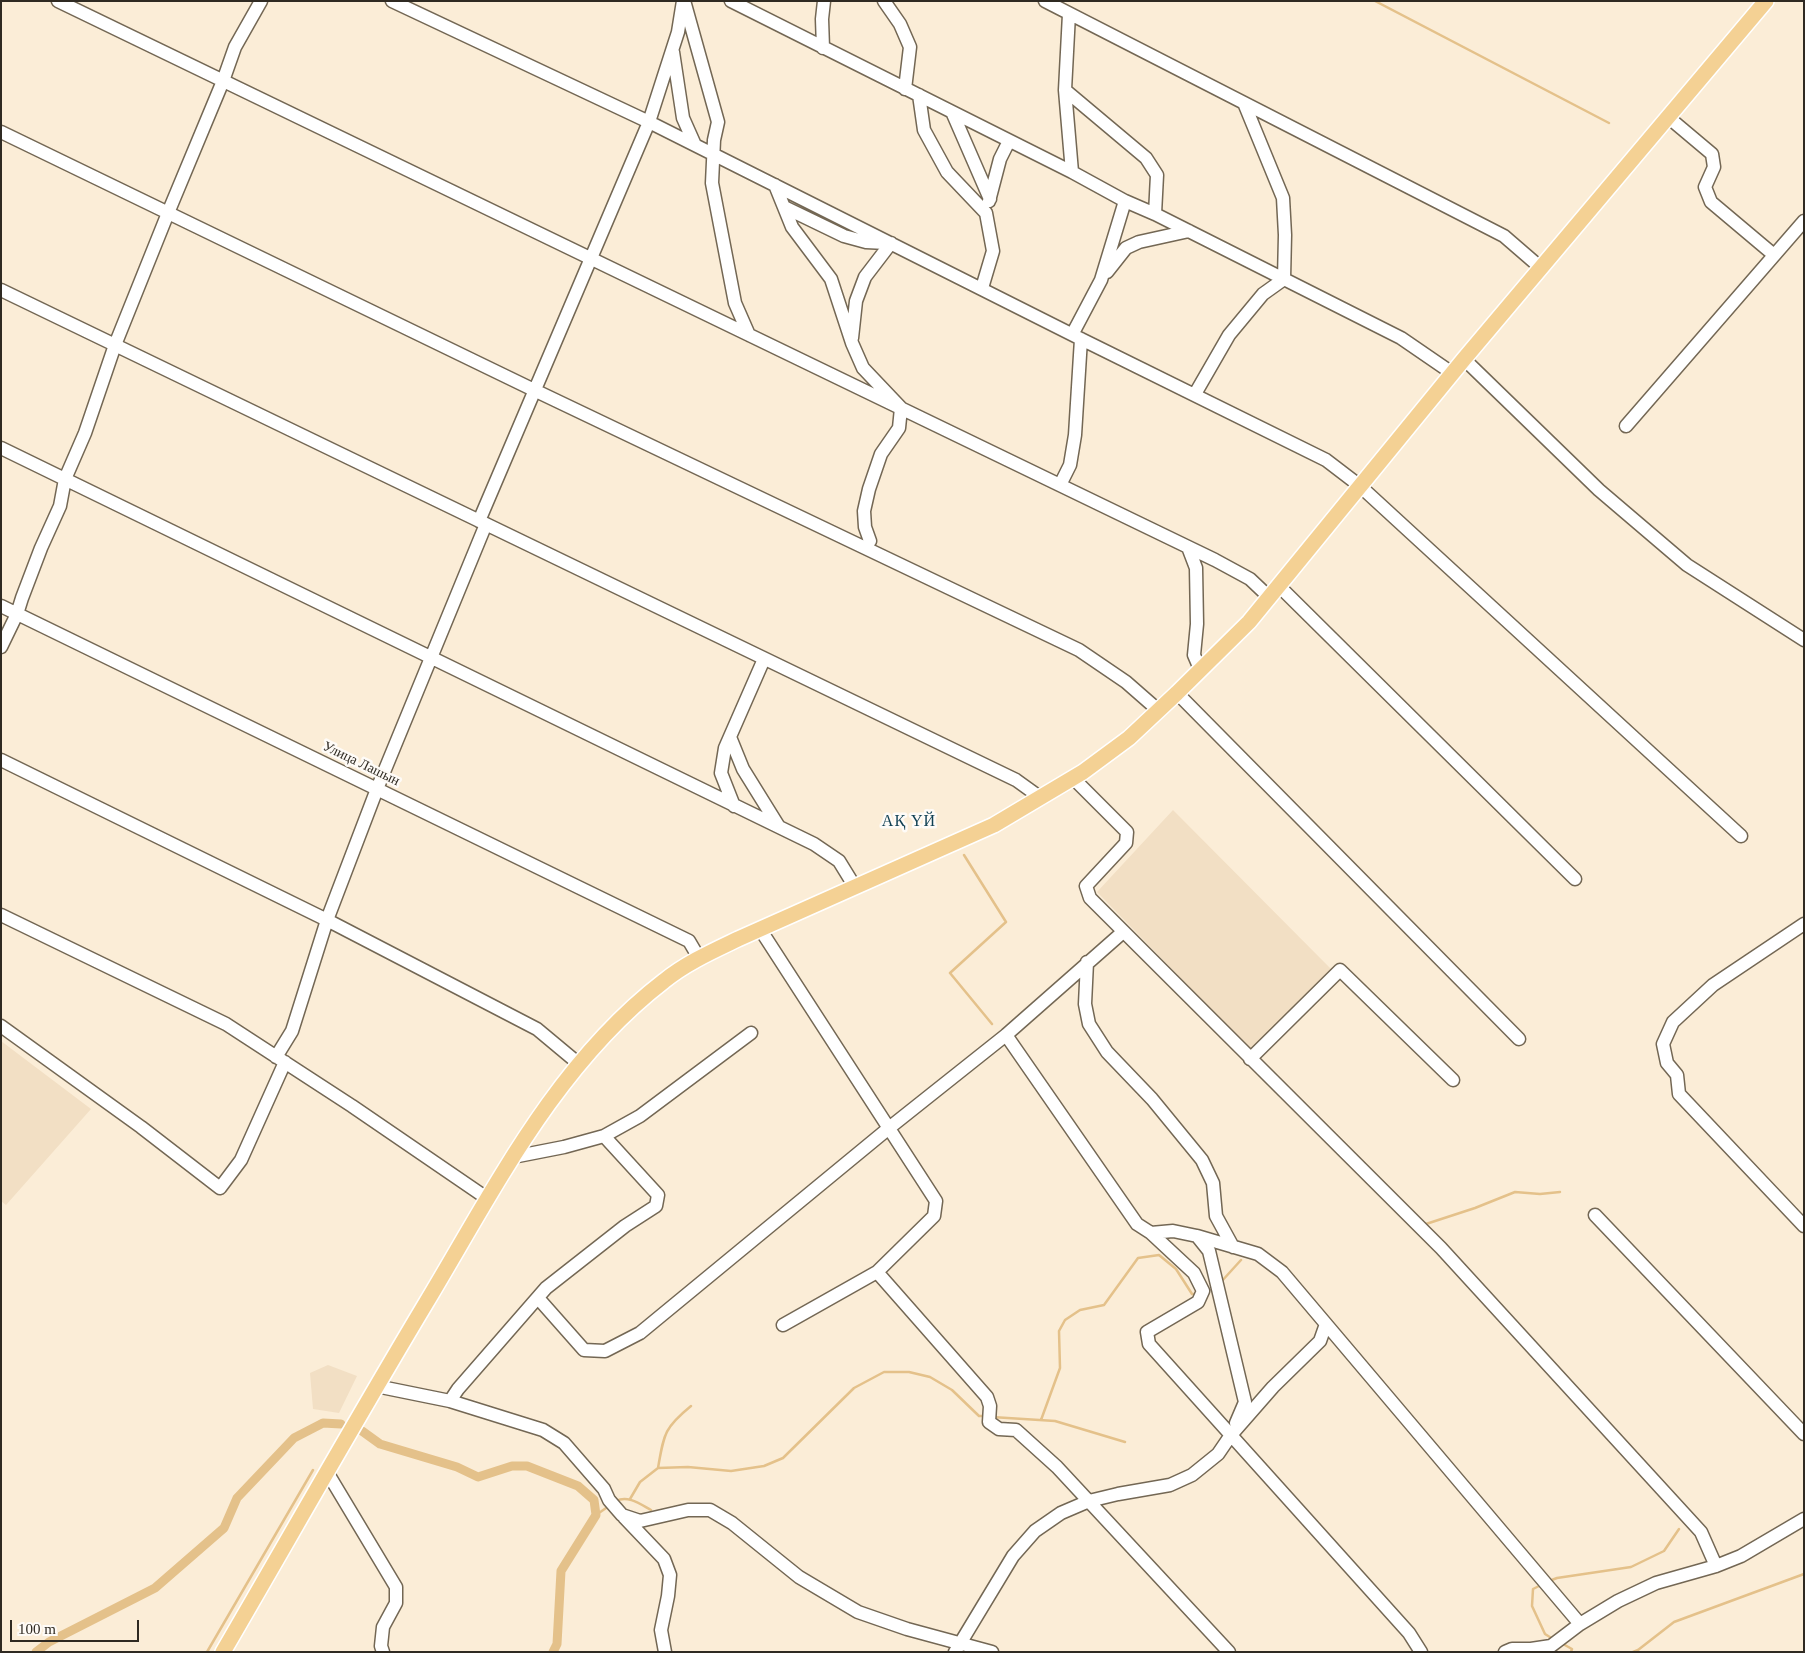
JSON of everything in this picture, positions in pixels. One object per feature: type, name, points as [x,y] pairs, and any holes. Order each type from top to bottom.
[{"type":"main road","points":[[224,1652],[376,1386],[532,1125],[579,1064],[633,1006],[666,979],[699,958],[994,825],[1073,778],[1128,738],[1178,693],[1249,622],[1452,373],[1766,1]]},
{"type":"street","points":[[58,1],[1188,547],[1274,591],[1576,879]]},
{"type":"street","points":[[1,647],[18,614],[38,556],[60,506],[65,479],[85,433],[115,345],[168,213],[223,81],[235,47],[261,1]]},
{"type":"street","points":[[392,1],[649,122],[1326,460],[1360,486],[1741,836]]},
{"type":"street","points":[[1,1026],[141,1127],[220,1188],[241,1160],[292,1031],[327,920],[377,789],[431,658],[534,390],[649,122],[678,32],[683,1]]},
{"type":"street","points":[[683,1],[718,122],[714,140],[712,183],[735,303],[749,335]]},
{"type":"street","points":[[731,1],[919,95],[952,114],[1072,172],[1125,201],[1155,214],[1401,338],[1452,373]]},
{"type":"street","points":[[823,48],[822,19],[824,1]]},
{"type":"street","points":[[884,1],[900,24],[910,47],[905,88]]},
{"type":"street","points":[[1045,1],[1504,236],[1541,268]]},
{"type":"street","points":[[1069,14],[1065,90],[1072,172]]},
{"type":"street","points":[[672,49],[683,118],[695,145]]},
{"type":"street","points":[[1065,90],[1146,158],[1157,174],[1155,214]]},
{"type":"street","points":[[919,95],[924,130],[947,172],[986,213]]},
{"type":"street","points":[[1244,103],[1283,198],[1286,235],[1284,279]]},
{"type":"street","points":[[952,114],[990,200]]},
{"type":"street","points":[[1668,117],[1712,154],[1714,167],[1705,187],[1711,202],[1774,256]]},
{"type":"street","points":[[1,132],[534,390],[1079,650],[1126,682],[1158,710]]},
{"type":"street","points":[[982,288],[993,251],[986,213],[1000,159],[1009,141]]},
{"type":"street","points":[[775,185],[792,228],[831,279],[862,368],[863,390]]},
{"type":"street","points":[[1060,485],[1070,465],[1075,435],[1077,336],[1101,280],[1125,201]]},
{"type":"street","points":[[784,207],[844,236],[866,242],[891,243]]},
{"type":"street","points":[[1626,426],[1804,221]]},
{"type":"street","points":[[1101,280],[1126,248],[1139,242],[1189,231]]},
{"type":"street","points":[[852,343],[856,301],[865,277],[891,243]]},
{"type":"street","points":[[1195,394],[1229,335],[1263,294],[1284,279]]},
{"type":"street","points":[[1,290],[1016,780],[1041,798]]},
{"type":"street","points":[[1464,359],[1599,490],[1686,565],[1804,640]]},
{"type":"street","points":[[862,368],[901,408],[899,428],[881,454],[869,489],[864,511],[865,528],[870,541]]},
{"type":"street","points":[[1,448],[814,844],[839,861],[855,887]]},
{"type":"street","points":[[1188,547],[1196,568],[1194,655],[1200,669]]},
{"type":"street","name":"Улица Лашын","points":[[1,606],[689,941],[699,958]]},
{"type":"street","points":[[734,806],[721,773],[725,748],[764,659]]},
{"type":"street","points":[[1178,693],[1519,1039]]},
{"type":"street","points":[[730,737],[743,769],[780,828]]},
{"type":"street","points":[[1,760],[327,920],[537,1029],[579,1064]]},
{"type":"street","points":[[1073,778],[1127,832],[1126,843],[1086,886],[1090,898],[1441,1248],[1701,1532],[1716,1566]]},
{"type":"street","points":[[1,915],[226,1024],[352,1106],[488,1199]]},
{"type":"street","points":[[1804,924],[1713,985],[1673,1022],[1663,1044],[1667,1064],[1677,1075],[1679,1094],[1804,1226]]},
{"type":"street","points":[[760,929],[936,1201],[934,1216],[877,1272],[783,1325]]},
{"type":"street","points":[[538,1298],[584,1350],[605,1351],[640,1333],[889,1128],[1006,1035],[1123,932]]},
{"type":"street","points":[[1088,962],[1085,1004],[1089,1024],[1107,1052],[1152,1099],[1202,1160],[1213,1183],[1216,1216],[1233,1247]]},
{"type":"street","points":[[1250,1059],[1340,970],[1454,1080]]},
{"type":"street","points":[[513,1157],[564,1147],[604,1136],[640,1116],[751,1033]]},
{"type":"street","points":[[1006,1035],[1137,1224],[1151,1233],[1194,1273],[1203,1291],[1198,1302],[1147,1332],[1149,1344],[1409,1633],[1421,1652]]},
{"type":"street","points":[[450,1402],[458,1389],[546,1288],[625,1226],[656,1206],[658,1195],[604,1136]]},
{"type":"street","points":[[1595,1216],[1804,1434]]},
{"type":"street","points":[[1151,1233],[1173,1231],[1258,1254],[1282,1272],[1580,1624]]},
{"type":"street","points":[[1197,1236],[1209,1251],[1245,1402],[1231,1434]]},
{"type":"street","points":[[877,1272],[987,1397],[990,1406],[989,1422],[999,1429],[1016,1430],[1057,1467],[1229,1652]]},
{"type":"street","points":[[958,1648],[1013,1556],[1036,1531],[1061,1514],[1089,1501],[1170,1485],[1192,1475],[1218,1454],[1231,1434],[1273,1387],[1320,1341],[1326,1324]]},
{"type":"street","points":[[376,1386],[450,1402],[543,1430],[564,1443],[604,1489],[609,1500],[664,1559],[670,1575],[661,1630],[665,1652]]},
{"type":"street","points":[[327,1472],[396,1586],[396,1603],[383,1627],[382,1652]]},
{"type":"street","points":[[622,1515],[640,1521],[688,1510],[710,1510],[732,1523],[798,1577],[858,1612],[958,1648],[992,1652]]},
{"type":"street","points":[[1505,1652],[1512,1649],[1551,1646],[1580,1624],[1618,1601],[1656,1584],[1716,1566],[1741,1556],[1804,1519]]},
{"type":"shaded area","points":[[1173,810],[1333,971],[1253,1052],[1097,892]]},
{"type":"shaded area","points":[[1,1041],[91,1109],[6,1205],[1,1201]]},
{"type":"shaded area","points":[[328,1365],[357,1376],[339,1413],[313,1409],[310,1373]]},
{"type":"waterway","points":[[1375,1],[1609,123]]},
{"type":"waterway","points":[[964,855],[1006,922],[950,973],[992,1024]]},
{"type":"waterway","points":[[1426,1224],[1475,1208],[1515,1192],[1540,1194],[1560,1192]]},
{"type":"waterway","points":[[1041,1420],[1060,1368],[1059,1331],[1065,1320],[1080,1310],[1104,1305],[1138,1258],[1159,1255],[1176,1269],[1192,1294],[1198,1294]]},
{"type":"waterway","points":[[1221,1282],[1241,1260]]},
{"type":"waterway","points":[[630,1499],[640,1482],[658,1468],[688,1467],[731,1471],[764,1466],[783,1458],[854,1388],[884,1372],[909,1372],[930,1377],[952,1390],[979,1416],[984,1416]]},
{"type":"waterway","points":[[658,1468],[664,1439],[670,1426],[691,1406]]},
{"type":"waterway","points":[[992,1417],[1055,1421],[1125,1442]]},
{"type":"waterway","points":[[36,1652],[49,1642],[155,1588],[224,1528],[237,1498],[294,1438],[323,1423],[341,1424]]},
{"type":"waterway","points":[[362,1431],[380,1444],[457,1467],[478,1477],[512,1466],[527,1466],[578,1486],[594,1500],[596,1515],[561,1571],[557,1644],[553,1652]]},
{"type":"waterway","points":[[207,1652],[313,1470]]},
{"type":"waterway","points":[[616,1501],[620,1499],[629,1500],[651,1510]]},
{"type":"waterway","points":[[596,1515],[609,1506]]},
{"type":"waterway","points":[[1549,1581],[1557,1578],[1631,1567],[1664,1551],[1679,1529]]},
{"type":"waterway","points":[[1633,1652],[1674,1622],[1804,1574]]},
{"type":"waterway","points":[[1541,1585],[1533,1589],[1532,1606],[1545,1634],[1553,1639]]},
{"type":"waterway","points":[[1563,1644],[1572,1649],[1571,1652]]},
{"type":"district","name":"АҚ ҮЙ","points":[[909,822]]}]
